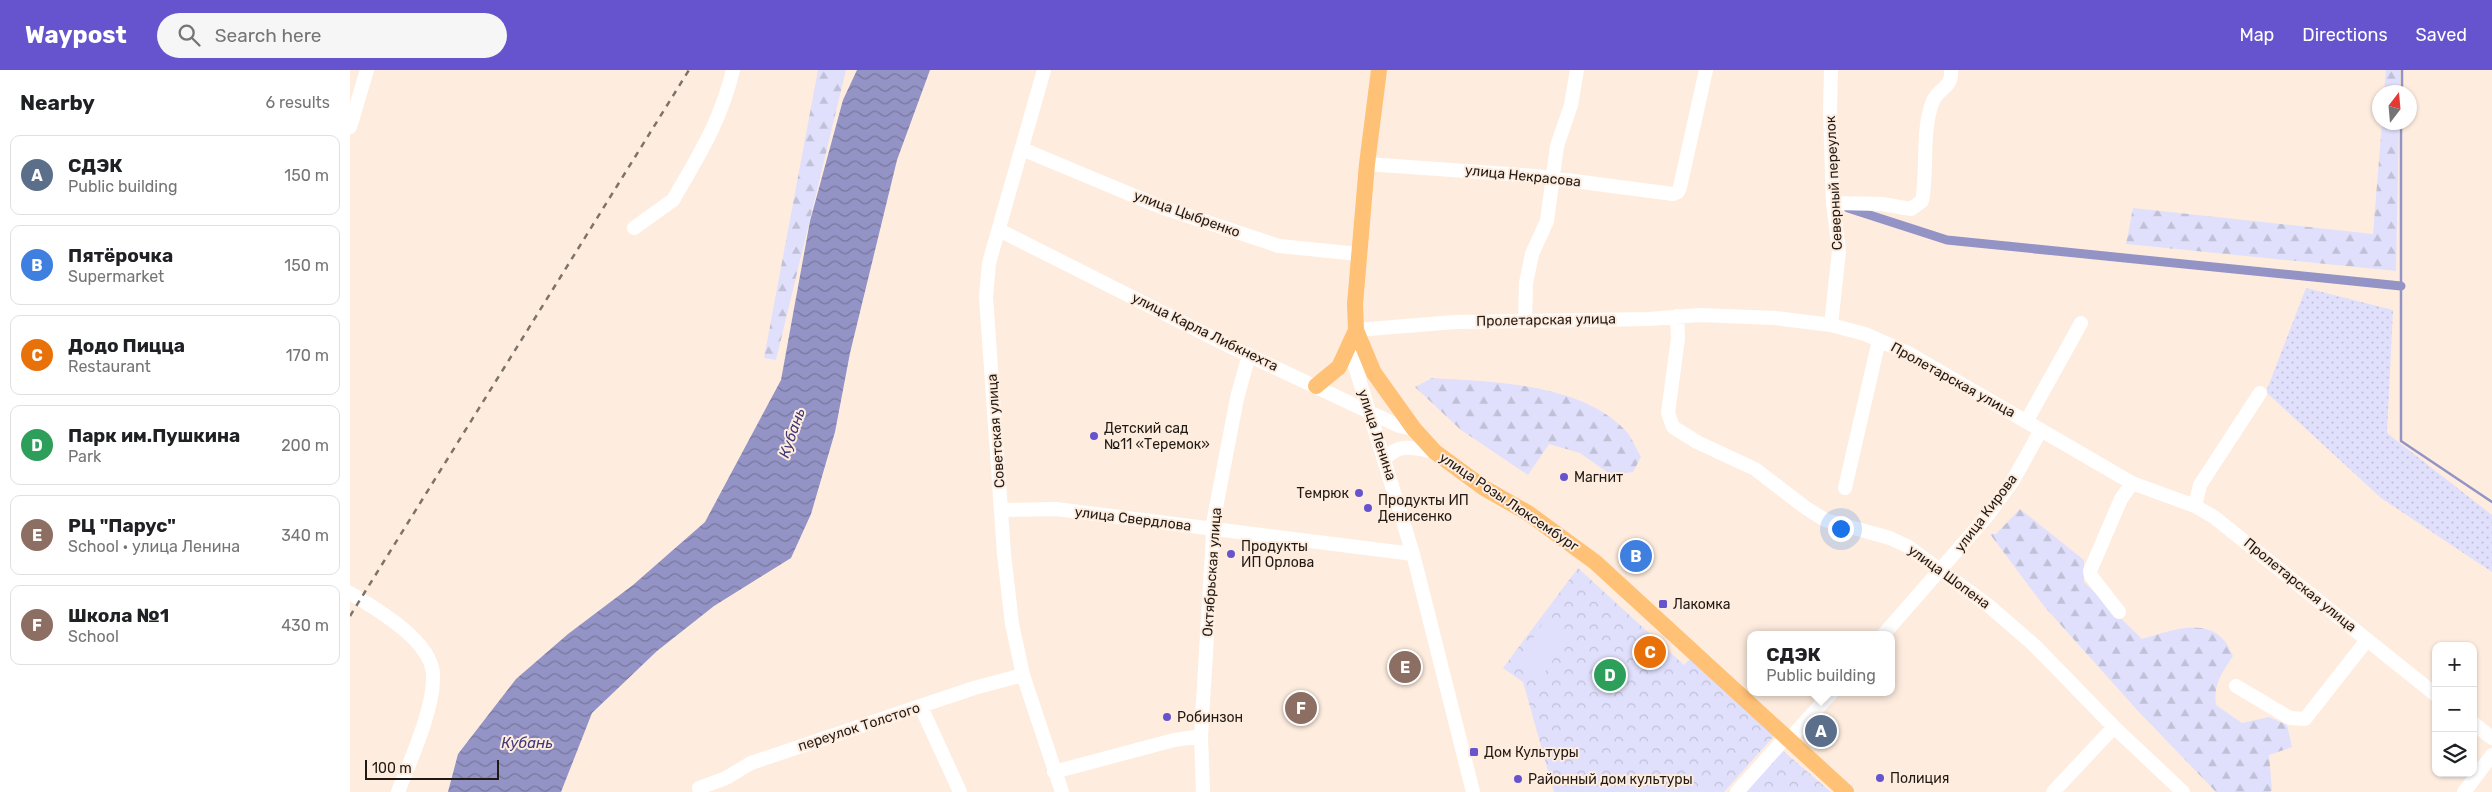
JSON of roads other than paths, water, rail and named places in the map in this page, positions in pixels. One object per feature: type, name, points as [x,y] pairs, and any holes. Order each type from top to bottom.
[{"type":"main road","name":"улица Ленина","points":[[1356,330],[1355,304],[1359,254],[1367,164],[1379,70]]},
{"type":"main road","points":[[1316,386],[1339,367],[1356,330]]},
{"type":"main road","name":"улица Розы Люксембург","points":[[1356,330],[1374,373],[1414,428],[1435,452],[1484,488],[1528,513],[1595,562],[1784,742],[1846,792]]},
{"type":"street","points":[[350,127],[367,70]]},
{"type":"street","points":[[634,228],[668,204],[677,194],[723,108],[734,70]]},
{"type":"street","name":"Советская улица","points":[[1044,70],[989,263],[986,297],[1004,554],[1012,624],[1023,675],[1062,792]]},
{"type":"street","points":[[1526,320],[1526,283],[1532,254],[1547,222],[1557,146],[1571,105],[1577,70]]},
{"type":"street","name":"улица Некрасова","points":[[1367,164],[1536,176],[1673,194],[1678,192],[1706,70]]},
{"type":"street","name":"Северный переулок","points":[[1831,70],[1833,204],[1839,251],[1831,325]]},
{"type":"street","points":[[1833,204],[1882,204],[1911,209],[1922,201],[1924,158],[1932,102],[1950,82],[1951,70]]},
{"type":"street","name":"улица Цыбренко","points":[[1022,149],[1162,207],[1270,243],[1302,250],[1359,254]]},
{"type":"street","name":"улица Карла Либкнехта","points":[[999,230],[1249,355],[1399,426],[1414,428]]},
{"type":"street","name":"Пролетарская улица","points":[[1356,330],[1455,322],[1648,319],[1700,315],[1775,318],[1831,325],[1879,340],[1908,353],[2132,483],[2194,506],[2232,529],[2432,692]]},
{"type":"street","name":"улица Шопена","points":[[1677,316],[1678,338],[1668,413],[1673,427],[1697,442],[1755,469],[1825,520],[1890,538],[1907,546],[1989,606],[2034,645],[2114,727],[2183,792]]},
{"type":"street","points":[[2026,422],[2081,323]]},
{"type":"street","name":"улица Ленина","points":[[1356,330],[1355,366],[1413,554],[1473,792]]},
{"type":"street","points":[[1845,488],[1879,340]]},
{"type":"street","name":"Октябрьская улица","points":[[1202,792],[1201,736],[1213,529],[1237,401],[1249,355]]},
{"type":"street","points":[[2194,506],[2200,485],[2260,393]]},
{"type":"street","name":"улица Кирова","points":[[1887,631],[1988,515],[2012,482],[2041,430]]},
{"type":"street","points":[[1385,459],[1391,451],[1400,447],[1435,452]]},
{"type":"street","points":[[2119,612],[2090,576],[2092,566],[2116,512],[2132,483]]},
{"type":"street","name":"улица Свердлова","points":[[1001,510],[1056,509],[1413,554]]},
{"type":"street","points":[[350,593],[388,615],[411,636],[433,673],[429,704],[398,792]]},
{"type":"street","points":[[2236,686],[2290,718],[2306,719],[2367,640]]},
{"type":"street","name":"переулок Толстого","points":[[699,788],[726,778],[751,763],[921,706],[1023,675]]},
{"type":"street","points":[[1737,792],[1828,696]]},
{"type":"street","points":[[921,706],[960,792]]},
{"type":"street","points":[[2053,792],[2114,727]]},
{"type":"street","points":[[2477,727],[2492,738]]},
{"type":"street","points":[[1054,772],[1174,740],[1201,736]]},
{"type":"street","points":[[2464,792],[2492,755]]},
{"type":"water","name":"Кубань","points":[[857,70],[930,70],[897,160],[850,353],[835,432],[811,514],[791,558],[714,606],[657,651],[592,713],[561,792],[448,792],[458,754],[516,679],[568,634],[633,585],[705,522],[781,380],[810,221],[843,100]]},
{"type":"waterway","points":[[2402,70],[2402,85]]},
{"type":"waterway","points":[[2401,130],[2401,441],[2492,502]]},
{"type":"waterway","points":[[1848,208],[1947,240],[2401,286]]},
{"type":"railway","points":[[350,616],[689,70]]},
{"type":"place","name":"Детский сад №11 «Теремок»","points":[[1094,436]]},
{"type":"place","name":"Магнит","points":[[1564,477]]},
{"type":"place","name":"Темрюк","points":[[1359,493]]},
{"type":"place","name":"Продукты ИП Денисенко","points":[[1368,508]]},
{"type":"place","name":"Продукты ИП Орлова","points":[[1231,554]]},
{"type":"place","name":"Пятёрочка","points":[[1636,556]]},
{"type":"place","name":"Лакомка","points":[[1663,604]]},
{"type":"place","name":"Додо Пицца","points":[[1650,652]]},
{"type":"place","name":"РЦ \"Парус\"","points":[[1405,667]]},
{"type":"place","name":"Парк им.Пушкина","points":[[1610,675]]},
{"type":"place","name":"Школа №1","points":[[1301,708]]},
{"type":"place","name":"Робинзон","points":[[1167,717]]},
{"type":"place","name":"СДЭК","points":[[1821,731]]},
{"type":"place","name":"Дом Культуры","points":[[1474,752]]},
{"type":"place","name":"Полиция","points":[[1880,778]]},
{"type":"place","name":"Районный дом культуры","points":[[1518,779]]}]
